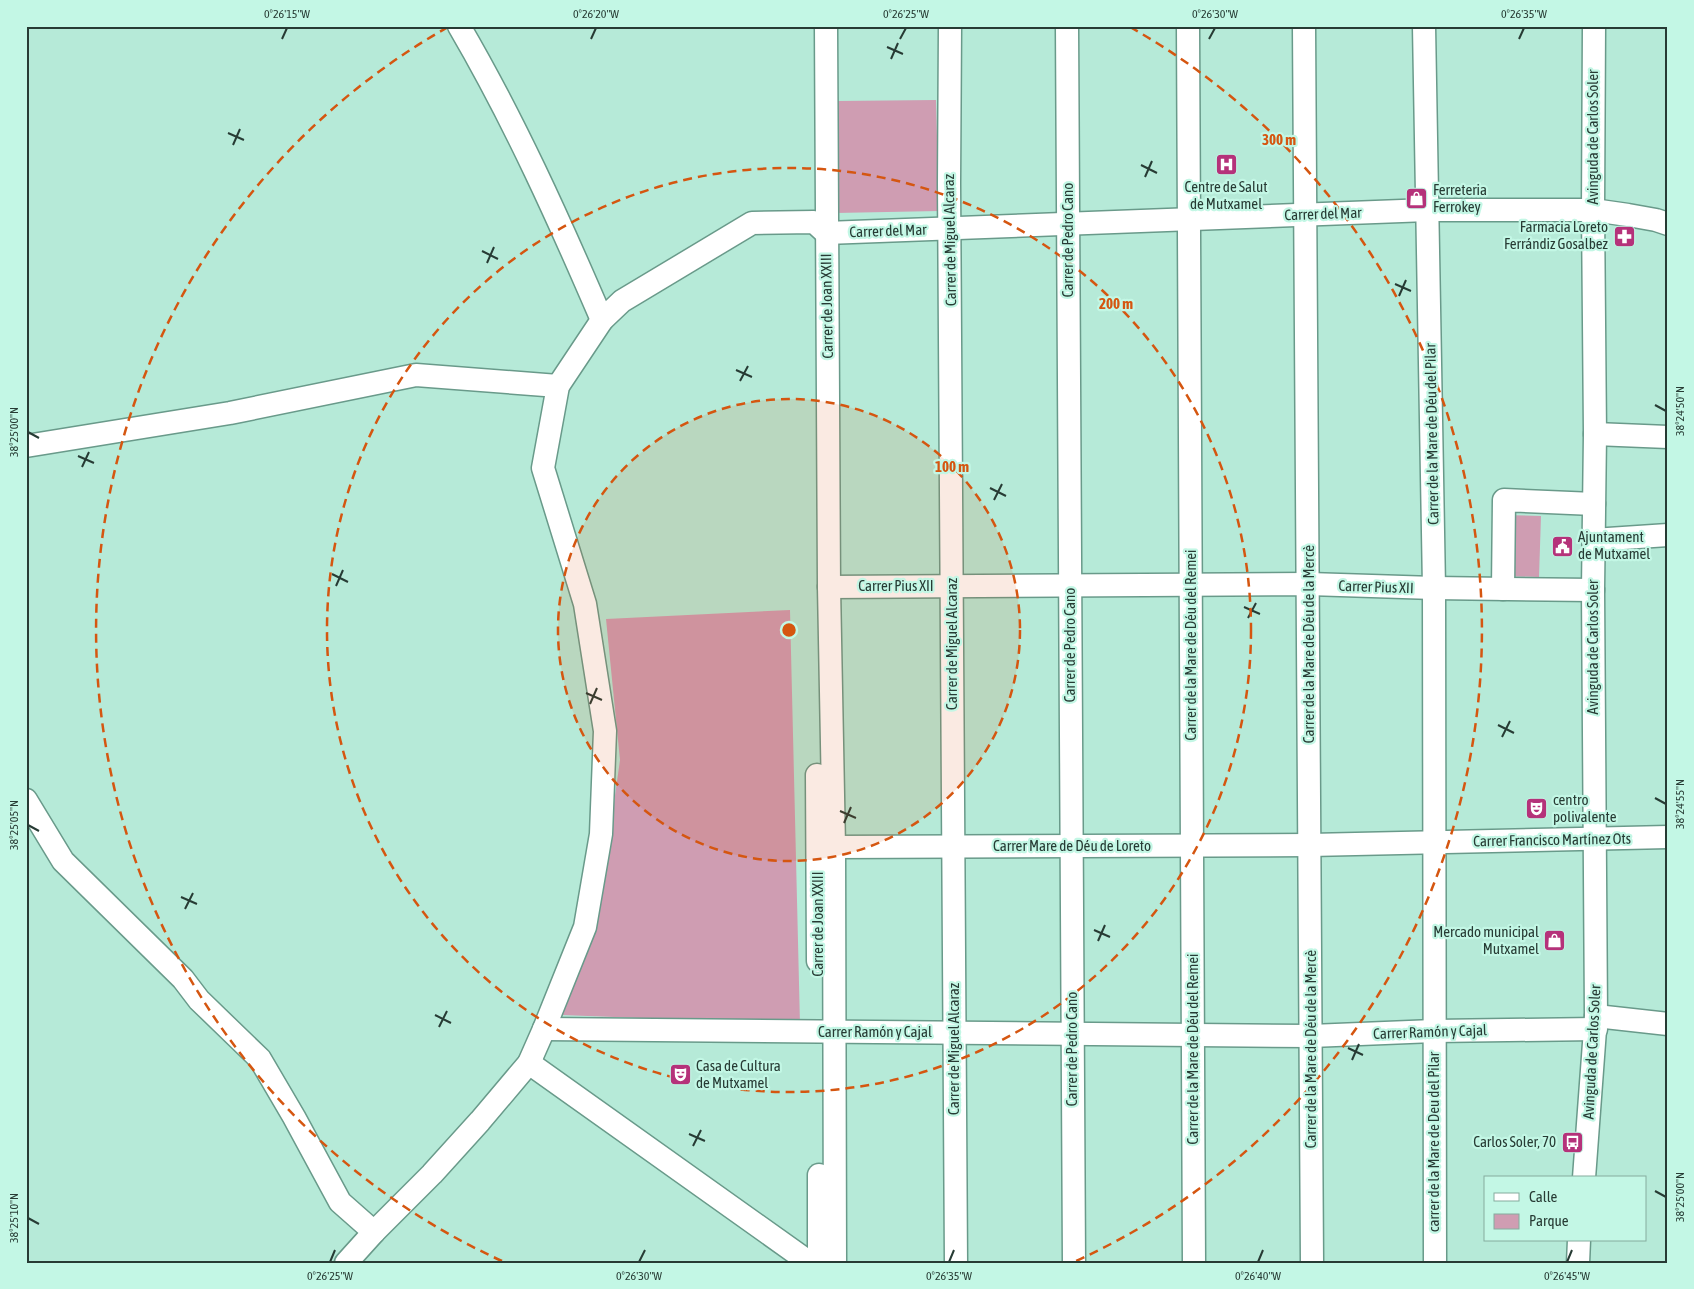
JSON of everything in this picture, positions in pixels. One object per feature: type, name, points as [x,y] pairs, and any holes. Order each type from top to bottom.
[{"type":"street","points":[[459,26],[484,68],[552,204],[602,320]]},
{"type":"street","name":"Carrer de Joan XXIII","points":[[812,26],[820,227],[827,264],[834,847],[819,1263]]},
{"type":"street","name":"Carrer de Joan XXIII","points":[[820,227],[826,26]]},
{"type":"street","name":"Carrer de Miguel Alcaraz","points":[[950,26],[949,184],[956,1263]]},
{"type":"street","name":"Carrer de Pedro Cano","points":[[1067,26],[1074,1263]]},
{"type":"street","name":"Carrer de la Mare de Déu del Remei","points":[[1188,26],[1194,1263]]},
{"type":"street","name":"Carrer de la Mare de Déu de la Mercè","points":[[1304,26],[1312,1263]]},
{"type":"street","name":"Carrer de la Mare de Déu del Pilar","points":[[1424,26],[1434,588],[1435,842]]},
{"type":"street","name":"Avinguda de Carlos Soler","points":[[1584,1176],[1596,1022],[1592,590],[1595,434],[1594,26]]},
{"type":"street","name":"Carrer del Mar","points":[[558,386],[602,320],[622,302],[752,223],[820,227],[950,229],[1428,210],[1593,210],[1656,220],[1668,224]]},
{"type":"street","points":[[26,446],[230,413],[416,375],[558,386],[543,468],[585,604],[605,731],[601,834],[585,927],[529,1063],[432,1174],[346,1263]]},
{"type":"street","points":[[1595,434],[1668,437]]},
{"type":"street","points":[[1503,589],[1504,500],[1594,504]]},
{"type":"street","points":[[1593,540],[1668,534]]},
{"type":"street","name":"Carrer Pius XII","points":[[830,587],[1309,584],[1592,590]]},
{"type":"street","name":"Carrer de Joan XXIII","points":[[830,587],[816,622],[826,1032],[835,1263]]},
{"type":"street","points":[[26,800],[63,861],[183,979],[199,1000],[260,1059],[340,1202],[374,1232]]},
{"type":"street","name":"Carrer Francisco Martínez Ots","points":[[1435,842],[1668,837]]},
{"type":"street","points":[[1310,845],[1435,842]]},
{"type":"street","name":"carrer de la Mare de Deu del Pilar","points":[[1435,842],[1435,1263]]},
{"type":"street","name":"Carrer Mare de Déu de Loreto","points":[[834,847],[1310,845]]},
{"type":"street","name":"Carrer Ramón y Cajal","points":[[544,1030],[1311,1036],[1596,1022],[1668,1024]]},
{"type":"street","points":[[529,1063],[810,1263]]},
{"type":"street","points":[[1578,1263],[1579,1242]]},
{"type":"green space","points":[[936,100],[939,211],[835,213],[837,101]]},
{"type":"green space","points":[[1502,515],[1541,516],[1539,577],[1501,576]]},
{"type":"green space","points":[[790,610],[800,1024],[561,1015],[605,866],[620,760],[606,619]]},
{"type":"place","name":"Centre de Salut de Mutxamel","points":[[1226,164]]},
{"type":"place","name":"Ferreteria Ferrokey","points":[[1417,199]]},
{"type":"place","name":"Farmacia Loreto Ferrándiz Gosalbez","points":[[1624,236]]},
{"type":"place","name":"Ajuntament de Mutxamel","points":[[1562,546]]},
{"type":"place","name":"centro polivalente","points":[[1537,809]]},
{"type":"place","name":"Mercado municipal Mutxamel","points":[[1555,941]]},
{"type":"place","name":"Casa de Cultura de Mutxamel","points":[[680,1075]]},
{"type":"place","name":"Carlos Soler, 70","points":[[1572,1142]]}]
